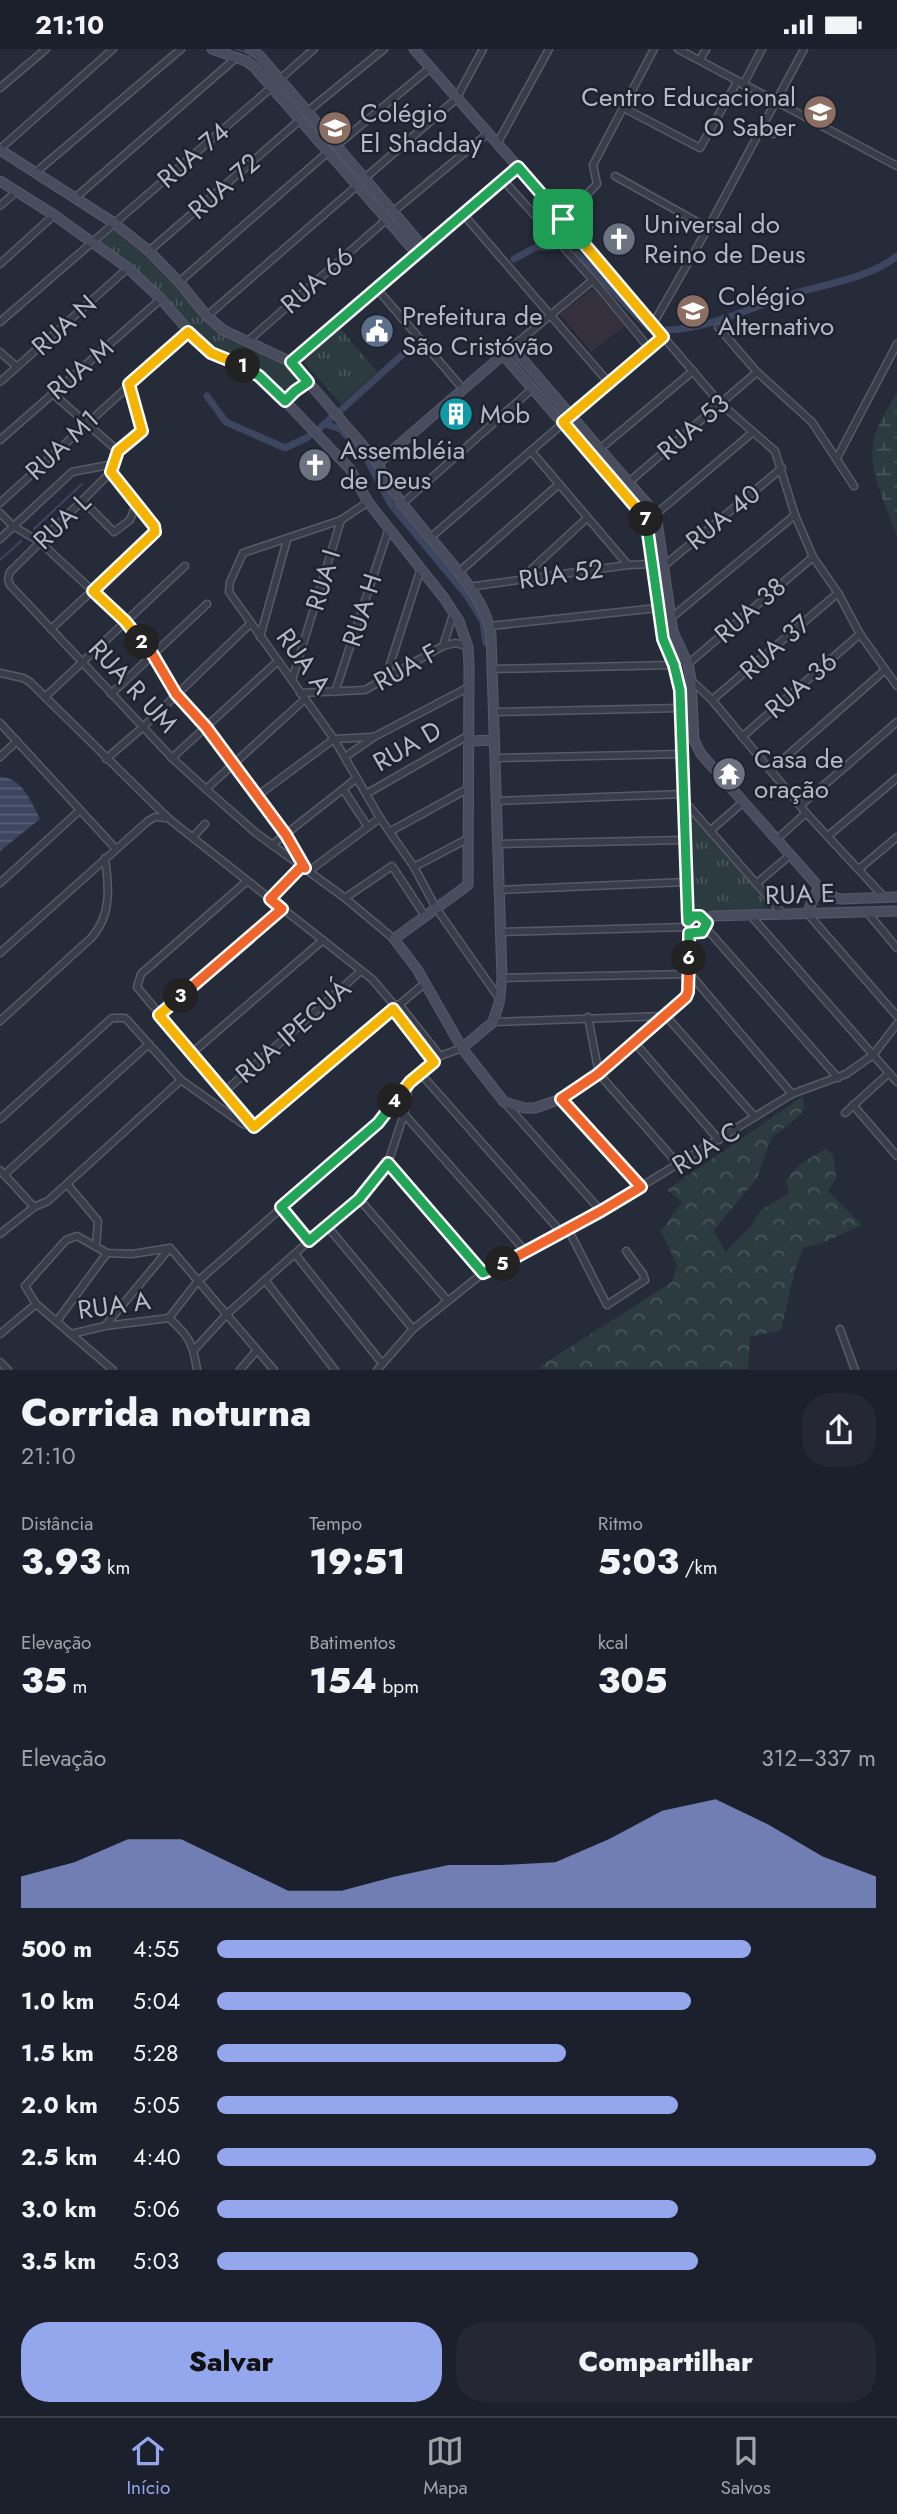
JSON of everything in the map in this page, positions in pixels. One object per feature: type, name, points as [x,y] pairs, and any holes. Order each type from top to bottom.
[{"type":"street","points":[[0,88],[46,49]]},
{"type":"street","points":[[113,49],[0,149],[114,223],[149,251],[207,316],[223,330],[291,362],[378,463],[401,505],[458,573],[490,626],[493,712],[488,740],[496,758],[502,978],[494,1021],[462,1048],[440,1056],[410,1082],[378,1123],[197,1282],[169,1318]]},
{"type":"street","points":[[35,173],[181,49]]},
{"type":"street","points":[[212,49],[250,63],[387,219],[421,251]]},
{"type":"street","points":[[250,49],[260,56],[394,211],[421,251]]},
{"type":"street","points":[[280,79],[314,49]]},
{"type":"street","points":[[308,111],[384,49]]},
{"type":"street","points":[[414,49],[720,403],[775,451],[795,515],[813,557],[838,593],[860,634],[897,686]]},
{"type":"street","points":[[365,178],[456,99],[482,49]]},
{"type":"street","points":[[497,144],[549,49]]},
{"type":"street","points":[[563,219],[597,184],[593,165],[654,49]]},
{"type":"street","points":[[678,49],[897,166]]},
{"type":"street","points":[[700,61],[706,49]]},
{"type":"street","points":[[624,108],[700,148],[762,49]]},
{"type":"street","points":[[653,324],[804,49]]},
{"type":"street","points":[[75,198],[237,57]]},
{"type":"street","points":[[337,145],[430,68]]},
{"type":"street","name":"RUA 74","points":[[93,241],[272,86]]},
{"type":"street","name":"RUA 72","points":[[149,251],[300,120]]},
{"type":"street","points":[[763,127],[774,134]]},
{"type":"street","points":[[315,136],[323,129]]},
{"type":"street","points":[[394,211],[487,134]]},
{"type":"street","points":[[179,282],[328,152]]},
{"type":"street","points":[[291,362],[518,167]]},
{"type":"street","points":[[615,176],[708,228]]},
{"type":"street","points":[[503,180],[593,280],[649,348]]},
{"type":"street","points":[[0,181],[93,241],[128,268],[162,299],[188,332],[211,353],[249,369],[285,401],[350,469],[368,502],[421,566],[453,612],[468,647],[470,787],[467,887],[394,939]]},
{"type":"street","points":[[207,316],[358,185]]},
{"type":"street","points":[[0,206],[17,191]]},
{"type":"street","points":[[0,264],[54,215]]},
{"type":"street","points":[[463,215],[609,383]]},
{"type":"street","name":"RUA 66","points":[[247,342],[387,219]]},
{"type":"street","name":"RUA N","points":[[0,322],[93,241]]},
{"type":"street","name":"RUA N","points":[[0,382],[128,268]]},
{"type":"street","points":[[378,463],[593,280]]},
{"type":"street","points":[[377,289],[463,389]]},
{"type":"street","name":"RUA M","points":[[0,440],[162,299]]},
{"type":"street","points":[[718,327],[757,372],[812,422],[854,486]]},
{"type":"street","name":"RUA M1","points":[[0,503],[188,332]]},
{"type":"street","points":[[430,538],[663,337]]},
{"type":"street","points":[[837,458],[897,344]]},
{"type":"street","points":[[512,348],[656,514],[674,637],[688,664],[691,680],[694,740],[701,754],[817,889],[807,913],[897,1016]]},
{"type":"street","points":[[0,352],[17,367]]},
{"type":"street","points":[[503,355],[646,519],[664,644],[679,684],[690,974],[688,995],[598,1074],[561,1099],[530,1108],[504,1102]]},
{"type":"street","points":[[601,449],[693,371]]},
{"type":"street","name":"RUA 53","points":[[629,482],[757,372]]},
{"type":"street","points":[[285,401],[308,382]]},
{"type":"street","name":"RUA L","points":[[10,585],[10,572],[83,501],[112,468],[118,451],[142,431],[129,384]]},
{"type":"street","points":[[401,505],[533,388]]},
{"type":"street","points":[[52,393],[118,451]]},
{"type":"street","points":[[656,514],[752,433]]},
{"type":"street","points":[[531,451],[628,565]]},
{"type":"street","points":[[0,538],[72,472],[112,468],[136,505],[154,526],[155,532],[51,629]]},
{"type":"street","name":"RUA 40","points":[[665,565],[782,468]]},
{"type":"street","points":[[458,573],[558,485]]},
{"type":"street","points":[[83,501],[114,532],[130,520],[136,505]]},
{"type":"street","name":"RUA A","points":[[368,502],[341,520],[248,551],[240,557],[229,592],[334,739],[380,818],[414,867],[436,908],[500,999]]},
{"type":"street","points":[[0,513],[13,526],[40,542],[125,621],[153,655],[176,694],[206,727],[286,835],[305,868]]},
{"type":"street","points":[[671,618],[795,515]]},
{"type":"street","points":[[521,579],[587,518]]},
{"type":"street","name":"RUA I","points":[[292,680],[341,520]]},
{"type":"street","name":"RUA H","points":[[335,692],[389,528]]},
{"type":"street","points":[[260,637],[287,540]]},
{"type":"street","name":"RUA 38","points":[[688,664],[813,557]]},
{"type":"street","name":"RUA 52","points":[[468,587],[653,564]]},
{"type":"street","points":[[45,697],[185,566]]},
{"type":"street","points":[[385,680],[421,566]]},
{"type":"street","name":"RUA R UM","points":[[10,585],[172,758],[272,845],[345,898],[394,939],[425,983],[462,1048],[504,1102]]},
{"type":"street","name":"RUA 37","points":[[712,700],[838,593]]},
{"type":"street","points":[[111,694],[207,604]]},
{"type":"street","points":[[490,626],[658,608]]},
{"type":"street","points":[[443,646],[453,612]]},
{"type":"street","points":[[106,759],[250,624]]},
{"type":"street","name":"RUA 36","points":[[742,737],[860,634]]},
{"type":"street","name":"RUA F","points":[[303,696],[365,690],[443,646],[455,643],[468,647]]},
{"type":"street","points":[[172,758],[278,661]]},
{"type":"street","points":[[492,669],[674,665]]},
{"type":"street","points":[[771,770],[885,670]]},
{"type":"street","points":[[0,673],[23,678],[169,819],[379,985],[434,1062]]},
{"type":"street","points":[[691,680],[712,700],[806,813],[884,897]]},
{"type":"street","points":[[345,757],[374,737],[469,687]]},
{"type":"street","points":[[206,789],[303,696]]},
{"type":"street","points":[[493,712],[681,708]]},
{"type":"street","points":[[801,805],[897,722]]},
{"type":"street","points":[[0,723],[116,849]]},
{"type":"street","points":[[257,796],[334,739],[374,737]]},
{"type":"street","points":[[469,738],[488,740]]},
{"type":"street","name":"RUA D","points":[[366,794],[469,738]]},
{"type":"street","points":[[0,757],[17,741]]},
{"type":"street","points":[[496,758],[701,754]]},
{"type":"street","name":"RUA D","points":[[272,845],[357,778]]},
{"type":"street","points":[[828,836],[897,778]]},
{"type":"street","points":[[391,831],[470,787]]},
{"type":"street","points":[[343,789],[368,827]]},
{"type":"street","points":[[497,801],[684,798]]},
{"type":"street","points":[[684,798],[783,914]]},
{"type":"street","points":[[148,821],[152,808],[149,800]]},
{"type":"street","points":[[710,831],[742,803]]},
{"type":"street","points":[[0,883],[79,811]]},
{"type":"street","points":[[776,840],[806,813]]},
{"type":"street","points":[[0,953],[148,821],[162,817],[169,819]]},
{"type":"street","points":[[270,899],[305,868],[380,818]]},
{"type":"street","points":[[193,837],[205,824]]},
{"type":"street","points":[[859,869],[897,837]]},
{"type":"street","points":[[414,867],[469,838]]},
{"type":"street","points":[[499,844],[684,840]]},
{"type":"street","points":[[757,883],[789,856]]},
{"type":"street","points":[[0,1021],[101,926],[109,894],[105,858]]},
{"type":"street","points":[[345,898],[391,866],[425,916]]},
{"type":"street","points":[[247,881],[141,974],[137,987],[254,1127]]},
{"type":"street","points":[[499,890],[687,882]]},
{"type":"street","name":"RUA E","points":[[817,889],[834,898],[897,897]]},
{"type":"street","points":[[159,1015],[282,909]]},
{"type":"street","name":"RUA E","points":[[706,924],[713,916],[897,911]]},
{"type":"street","points":[[867,912],[897,948]]},
{"type":"street","points":[[689,927],[696,915],[706,924],[838,1078]]},
{"type":"street","points":[[752,916],[897,1082]]},
{"type":"street","points":[[499,932],[689,927],[696,933],[706,924]]},
{"type":"street","points":[[192,1053],[323,940]]},
{"type":"street","name":"RUA IPECUÁ","points":[[224,1092],[361,971]]},
{"type":"street","points":[[502,978],[690,974]]},
{"type":"street","points":[[690,974],[792,1094]]},
{"type":"street","points":[[254,1127],[425,983]]},
{"type":"street","points":[[396,1007],[440,1056]]},
{"type":"street","points":[[494,1021],[666,1016],[755,1117]]},
{"type":"street","points":[[588,1017],[598,1074],[679,1165]]},
{"type":"street","points":[[0,1119],[112,1018],[125,1019],[181,1080],[243,1124],[254,1127]]},
{"type":"street","name":"RUA C","points":[[377,1370],[381,1362],[413,1329],[483,1273],[527,1253],[601,1211],[792,1094],[838,1078],[873,1055],[897,1024]]},
{"type":"street","points":[[34,1207],[2,1172],[149,1044]]},
{"type":"street","points":[[635,1044],[719,1140]]},
{"type":"street","points":[[420,1073],[565,1230],[607,1304],[645,1280],[626,1251]]},
{"type":"street","points":[[845,1114],[889,1073]]},
{"type":"street","points":[[3,1233],[34,1207],[48,1201],[181,1080]]},
{"type":"street","points":[[194,1350],[227,1314],[359,1199],[388,1163],[404,1114],[410,1082]]},
{"type":"street","points":[[561,1099],[641,1187]]},
{"type":"street","points":[[504,1102],[601,1211]]},
{"type":"street","points":[[853,1105],[897,1156]]},
{"type":"street","points":[[404,1114],[527,1253]]},
{"type":"street","points":[[388,1163],[483,1273]]},
{"type":"street","points":[[67,1184],[98,1221],[96,1247],[107,1253],[132,1254],[170,1248]]},
{"type":"street","points":[[359,1199],[447,1300]]},
{"type":"street","points":[[281,1207],[309,1241]]},
{"type":"street","points":[[327,1226],[413,1329]]},
{"type":"street","name":"RUA A","points":[[96,1247],[77,1237],[66,1240],[25,1286],[36,1304],[71,1334],[105,1326],[169,1318],[187,1335],[194,1350],[197,1370]]},
{"type":"street","points":[[170,1248],[274,1370]]},
{"type":"street","points":[[105,1326],[170,1248]]},
{"type":"street","points":[[57,1321],[107,1253]]},
{"type":"street","points":[[295,1254],[381,1362]]},
{"type":"street","points":[[265,1280],[335,1370]]},
{"type":"street","points":[[0,1334],[36,1304]]},
{"type":"street","points":[[839,1329],[855,1370]]},
{"type":"street","points":[[71,1334],[113,1370]]},
{"type":"street","points":[[240,1370],[257,1350]]},
{"type":"street","points":[[0,1362],[8,1370]]},
{"type":"shaded area","points":[[593,288],[625,326],[591,352],[560,314]]},
{"type":"green space","points":[[115,230],[154,261],[227,336],[272,355],[288,365],[296,378],[292,386],[279,390],[205,345],[128,264],[101,243],[100,238]]},
{"type":"green space","points":[[340,328],[377,372],[341,404],[302,360]]},
{"type":"green space","points":[[897,393],[897,536],[874,471],[873,445],[876,432]]},
{"type":"green space","points":[[694,815],[769,902],[768,910],[701,915],[690,910],[689,816]]},
{"type":"green space","points":[[803,1096],[804,1109],[796,1119],[772,1137],[757,1178],[714,1230],[725,1252],[751,1226],[761,1210],[789,1193],[786,1180],[798,1166],[825,1149],[833,1155],[836,1178],[828,1191],[862,1225],[825,1242],[803,1248],[781,1330],[750,1337],[748,1369],[541,1369],[539,1367],[672,1282],[677,1265],[661,1231],[682,1202],[667,1190]]},
{"type":"water","points":[[0,777],[8,778],[20,786],[40,819],[0,851]]},
{"type":"waterway","points":[[236,49],[248,53]]},
{"type":"waterway","points":[[514,259],[536,247],[553,247]]},
{"type":"waterway","points":[[577,254],[649,328]]},
{"type":"waterway","points":[[667,330],[717,321],[796,293],[849,279],[874,270],[897,256]]},
{"type":"waterway","points":[[340,411],[412,346]]},
{"type":"waterway","points":[[207,396],[226,422],[285,448],[308,437]]},
{"type":"waterway","points":[[319,429],[333,416]]},
{"type":"waterway","points":[[325,424],[341,429],[367,459],[390,503],[468,597],[483,622],[486,643]]},
{"type":"waterway","points":[[34,529],[82,484]]},
{"type":"waterway","points":[[0,560],[21,541]]},
{"type":"place","name":"Centro Educacional O Saber","points":[[820,112]]},
{"type":"place","name":"Colégio El Shadday","points":[[335,128]]},
{"type":"place","name":"Universal do Reino de Deus","points":[[619,239]]},
{"type":"place","name":"Colégio Alternativo","points":[[693,311]]},
{"type":"place","name":"Prefeitura de São Cristóvão","points":[[377,331]]},
{"type":"place","name":"Mob","points":[[456,414]]},
{"type":"place","name":"Assembléia de Deus","points":[[315,465]]},
{"type":"place","name":"Casa de oração","points":[[729,774]]},
{"type":"route","points":[[518,167],[563,219],[663,337],[563,422],[643,514],[648,524],[663,639],[674,665],[680,690],[688,921],[696,915],[703,917],[707,923],[702,932],[689,933],[688,995],[598,1074],[561,1099],[641,1187],[527,1253],[483,1273],[388,1163],[359,1199],[309,1241],[281,1207],[378,1123],[410,1082],[434,1062],[393,1009],[254,1127],[159,1015],[282,909],[270,899],[302,866],[305,868],[286,835],[206,727],[176,694],[153,655],[125,621],[93,591],[155,532],[154,526],[111,472],[118,451],[142,431],[129,384],[188,332],[211,353],[259,376],[285,401],[308,382],[291,362],[518,167]]}]
